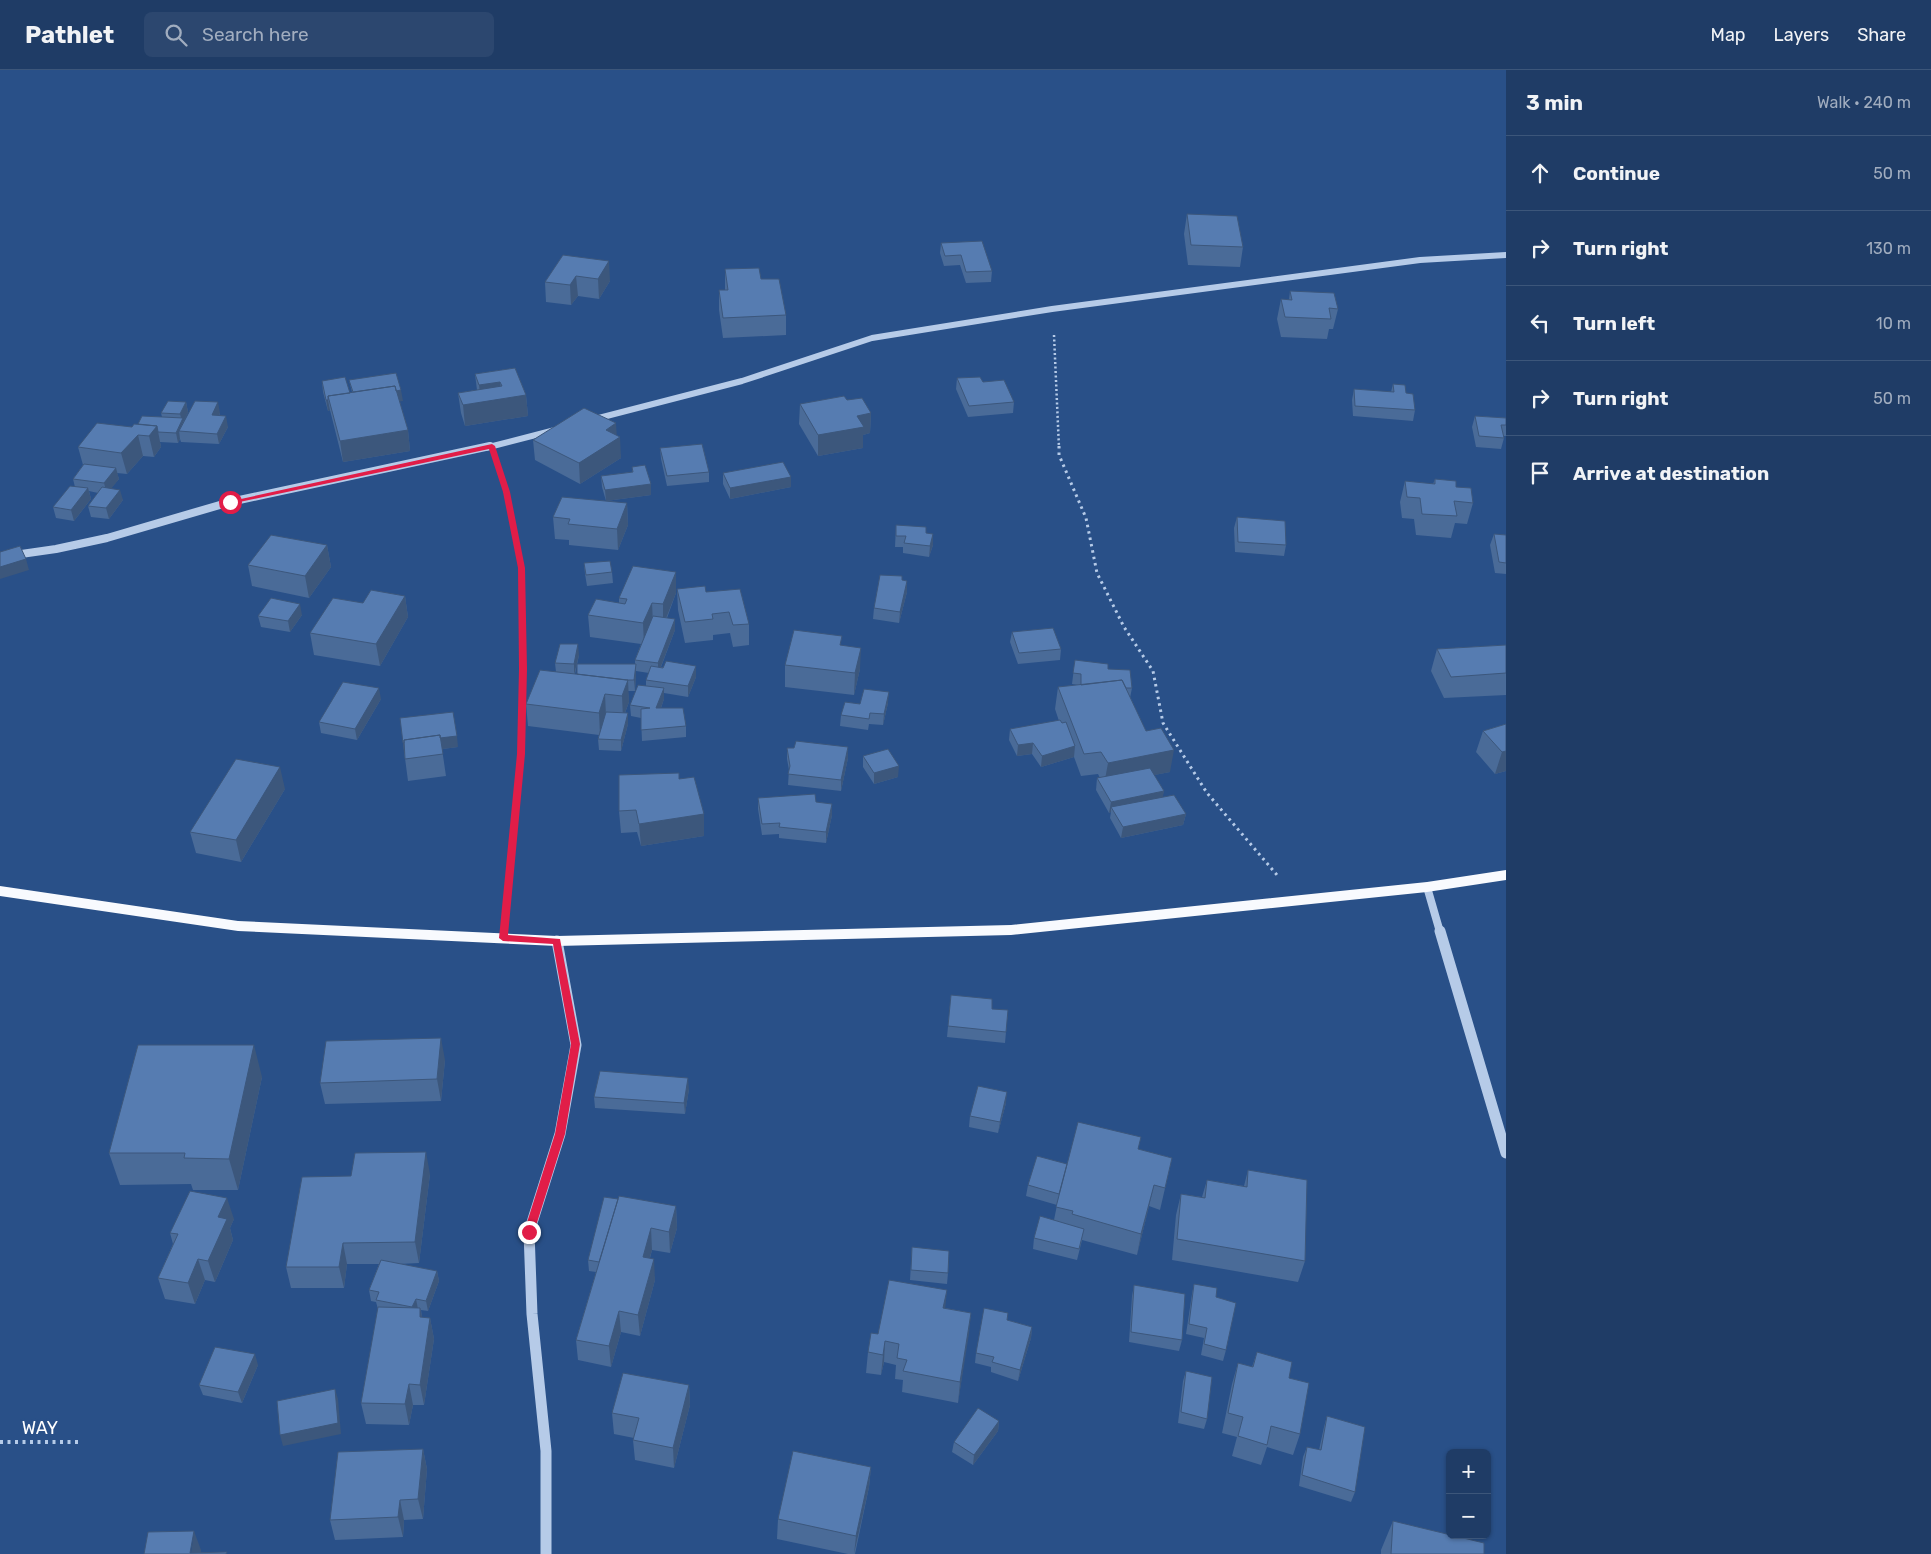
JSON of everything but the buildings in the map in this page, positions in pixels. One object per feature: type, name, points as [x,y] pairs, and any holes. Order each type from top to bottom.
[{"type":"main road","points":[[0,891],[238,926],[557,941],[1011,930],[1427,887],[1506,875]]},
{"type":"street","points":[[578,424],[742,381],[872,338],[1052,309],[1420,260],[1506,255]]},
{"type":"street","points":[[0,557],[56,549],[107,538],[230,502],[492,446],[559,429]]},
{"type":"street","points":[[1427,887],[1506,1153]]},
{"type":"street","points":[[546,1554],[546,1451],[532,1314],[529,1232],[560,1134],[576,1044],[557,941]]},
{"type":"path","points":[[1052,309],[1059,420],[1059,455],[1086,518],[1097,573],[1124,627],[1153,672],[1163,723],[1207,793],[1298,900]]},
{"type":"path","points":[[492,446],[506,492],[521,568],[523,669],[521,754],[503,938]]},
{"type":"path","name":"WAY","points":[[0,1442],[79,1442]]},
{"type":"route","points":[[230,502],[492,446],[506,492],[521,568],[523,669],[521,754],[503,938],[557,941],[576,1044],[560,1134],[529,1232]]}]
